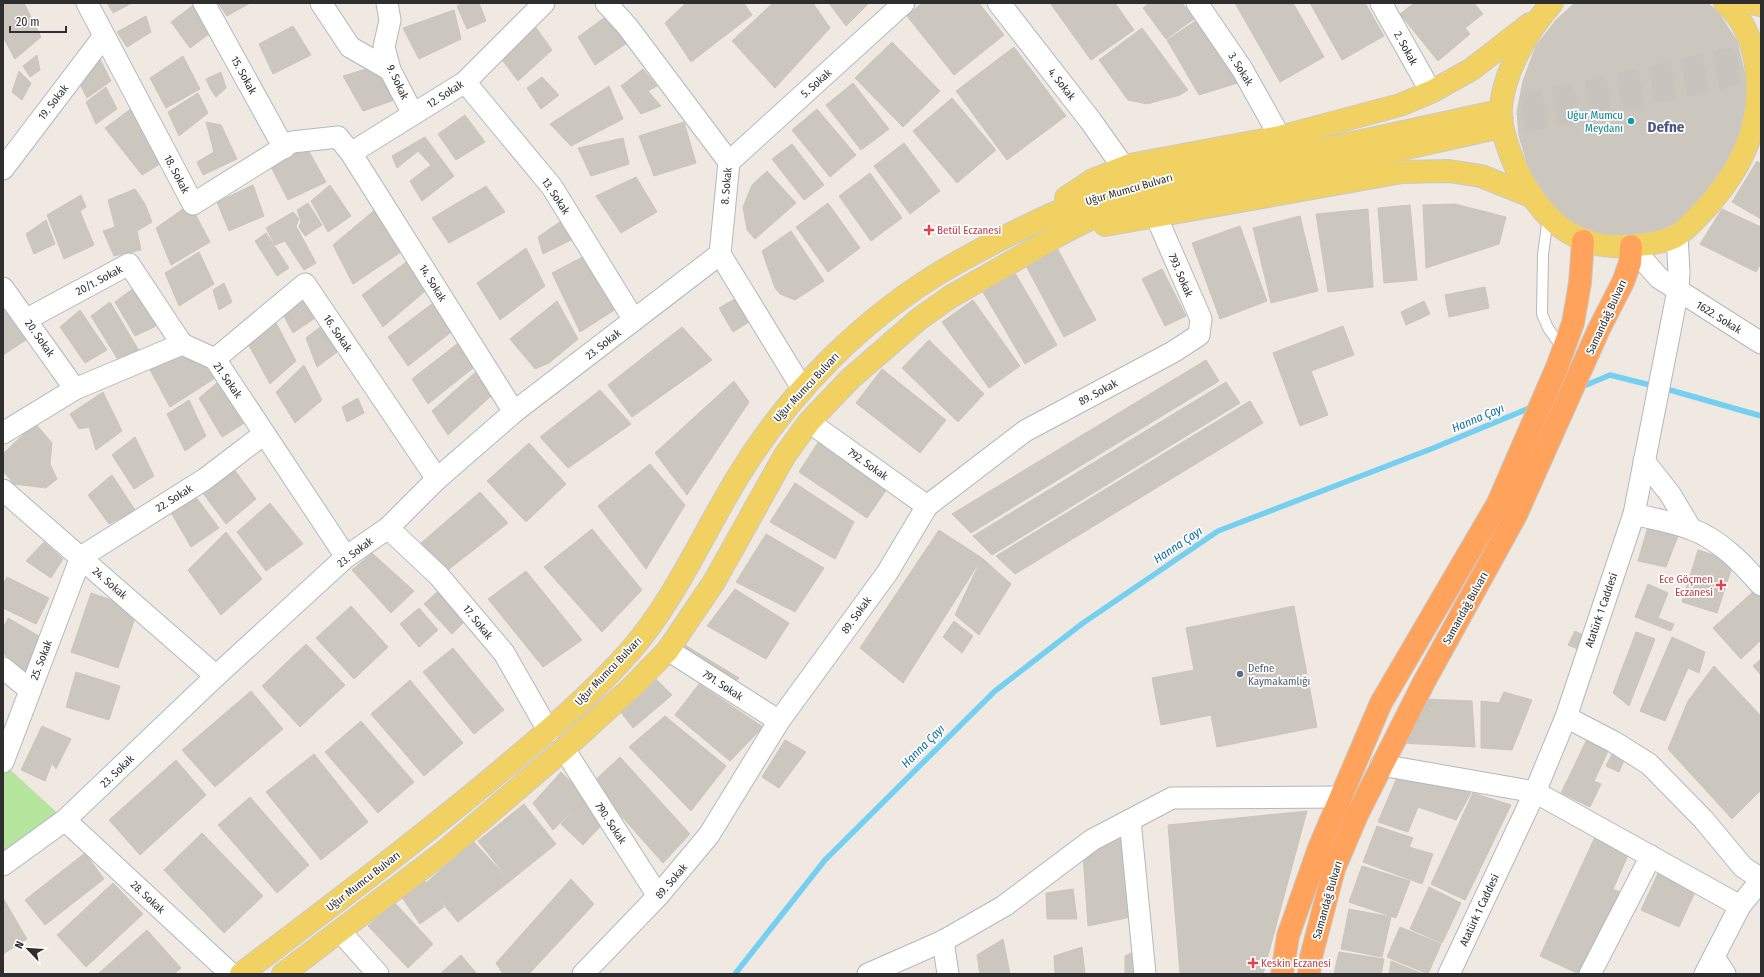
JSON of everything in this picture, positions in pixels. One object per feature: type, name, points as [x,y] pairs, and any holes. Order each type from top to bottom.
[{"type":"highway","name":"Samandağ Bulvarı","points":[[1282,974],[1288,936],[1319,848],[1381,703],[1498,503],[1531,429],[1573,323],[1580,283],[1583,241]]},
{"type":"highway","name":"Samandağ Bulvarı","points":[[1309,974],[1311,957],[1334,869],[1380,766],[1516,515],[1630,263],[1631,246]]},
{"type":"main road","name":"4. Sokak","points":[[999,3],[1090,120],[1124,168]]},
{"type":"main road","points":[[1546,8],[1518,53],[1505,86],[1500,108],[1506,144],[1531,196],[1549,215],[1568,232],[1583,241],[1600,246],[1617,248],[1653,243],[1677,236],[1706,209],[1719,193],[1744,155],[1753,126],[1758,93],[1757,67],[1753,49],[1741,22],[1725,3]]},
{"type":"main road","points":[[1751,3],[1761,5]]},
{"type":"main road","points":[[1040,219],[1068,196],[1093,180],[1124,168],[1280,137],[1400,105],[1431,92],[1472,69],[1546,8]]},
{"type":"main road","name":"Uğur Mumcu Bulvarı","points":[[241,974],[435,826],[549,732],[630,651],[653,621],[692,558],[737,477],[768,428],[802,388],[854,337],[893,304],[950,266],[1040,219],[1097,196],[1176,176],[1491,121],[1312,169],[1144,200],[1090,218],[950,297],[919,318],[850,379],[809,422],[785,455],[714,582],[668,650],[633,686],[564,749],[445,851],[283,974]]},
{"type":"main road","points":[[1744,155],[1761,141]]},
{"type":"main road","points":[[1064,232],[1302,188],[1402,172],[1449,171],[1481,176],[1531,196]]},
{"type":"main road","points":[[549,732],[564,749]]},
{"type":"street","name":"18. Sokak","points":[[87,3],[193,204],[292,142],[338,137],[351,153]]},
{"type":"street","name":"15. Sokak","points":[[204,3],[284,148]]},
{"type":"street","points":[[321,3],[350,46],[390,70]]},
{"type":"street","name":"9. Sokak","points":[[387,3],[390,20],[384,47],[390,70],[413,114]]},
{"type":"street","name":"12. Sokak","points":[[351,153],[465,82],[544,3]]},
{"type":"street","name":"8. Sokak","points":[[606,3],[627,26],[729,162],[720,254]]},
{"type":"street","name":"5. Sokak","points":[[729,162],[904,3]]},
{"type":"street","name":"3. Sokak","points":[[1197,3],[1242,69],[1280,137]]},
{"type":"street","name":"2. Sokak","points":[[1381,3],[1431,92]]},
{"type":"street","name":"19. Sokak","points":[[3,169],[104,36]]},
{"type":"street","name":"13. Sokak","points":[[465,82],[552,187],[634,320]]},
{"type":"street","name":"14. Sokak","points":[[351,153],[514,412]]},
{"type":"street","name":"793. Sokak","points":[[1156,216],[1201,319],[1199,336]]},
{"type":"street","name":"Atatürk 1 Caddesi","points":[[1449,974],[1535,792],[1566,717],[1634,514],[1678,290],[1679,272],[1677,236]]},
{"type":"street","points":[[1631,246],[1659,278],[1678,290]]},
{"type":"street","points":[[720,254],[802,388]]},
{"type":"street","name":"23. Sokak","points":[[3,865],[65,820],[216,676],[346,557],[388,528],[437,479],[514,412],[720,254]]},
{"type":"street","name":"20/1. Sokak","points":[[27,319],[130,264],[182,344]]},
{"type":"street","name":"16. Sokak","points":[[215,359],[306,284],[437,479]]},
{"type":"street","name":"20. Sokak","points":[[3,288],[27,319],[75,389]]},
{"type":"street","name":"1622. Sokak","points":[[1678,290],[1761,343]]},
{"type":"street","name":"89. Sokak","points":[[583,974],[658,896],[709,835],[779,721],[887,573],[927,506],[1025,431],[1173,352],[1199,336]]},
{"type":"street","points":[[3,433],[75,389],[182,344]]},
{"type":"street","name":"21. Sokak","points":[[182,344],[215,359],[346,557]]},
{"type":"street","name":"792. Sokak","points":[[809,422],[927,506]]},
{"type":"street","name":"22. Sokak","points":[[81,557],[205,479],[264,434]]},
{"type":"street","points":[[1644,461],[1670,494],[1691,529]]},
{"type":"street","name":"24. Sokak","points":[[3,490],[216,676]]},
{"type":"street","points":[[1634,514],[1691,529],[1710,538],[1724,548],[1761,585]]},
{"type":"street","name":"17. Sokak","points":[[388,528],[439,576],[504,653],[549,732]]},
{"type":"street","name":"25. Sokak","points":[[3,762],[81,557]]},
{"type":"street","name":"791. Sokak","points":[[668,650],[779,721]]},
{"type":"street","points":[[3,668],[30,690]]},
{"type":"street","points":[[1566,717],[1614,742],[1649,764],[1703,819],[1743,867],[1761,880],[1740,906],[1710,965],[1725,974]]},
{"type":"street","name":"790. Sokak","points":[[564,749],[658,896]]},
{"type":"street","points":[[1380,766],[1535,792],[1740,906]]},
{"type":"street","points":[[868,974],[943,941],[1004,906],[1092,840],[1172,798],[1340,798]]},
{"type":"street","name":"28. Sokak","points":[[65,820],[231,974]]},
{"type":"street","points":[[1130,820],[1145,974]]},
{"type":"street","points":[[1590,974],[1651,856]]},
{"type":"street","points":[[340,931],[378,974]]},
{"type":"street","points":[[943,941],[948,974]]},
{"type":"lane","points":[[1549,215],[1544,255],[1542,314],[1548,328],[1563,349]]},
{"type":"green space","points":[[3,763],[65,820],[3,865]]},
{"type":"building","points":[[3,3],[24,3],[41,37],[15,59],[3,37]]},
{"type":"building","points":[[107,3],[132,3],[113,13]]},
{"type":"building","points":[[196,3],[217,28],[190,48],[171,22]]},
{"type":"building","points":[[218,3],[250,3],[227,16]]},
{"type":"building","points":[[462,3],[479,3],[486,21],[467,29],[457,6]]},
{"type":"building","points":[[686,3],[744,3],[752,15],[691,62],[665,23]]},
{"type":"building","points":[[773,3],[813,3],[830,28],[775,88],[732,41]]},
{"type":"building","points":[[829,3],[869,3],[846,26]]},
{"type":"building","points":[[922,3],[979,3],[1004,35],[954,75],[907,16]]},
{"type":"building","points":[[1050,3],[1115,3],[1134,30],[1091,60]]},
{"type":"building","points":[[1149,3],[1182,3],[1194,19],[1166,39],[1143,8]]},
{"type":"building","points":[[1235,3],[1293,3],[1324,57],[1280,82]]},
{"type":"building","points":[[1310,3],[1365,3],[1384,36],[1342,60]]},
{"type":"building","points":[[1414,3],[1474,3],[1483,14],[1465,28],[1470,34],[1438,61],[1400,14]]},
{"type":"building","name":"Uğur Mumcu Meydanı","points":[[1575,3],[1708,3],[1718,12],[1737,41],[1750,96],[1743,131],[1729,165],[1686,218],[1647,235],[1597,235],[1557,214],[1531,175],[1519,136],[1517,112],[1523,81],[1536,46],[1556,20]]},
{"type":"building","points":[[454,10],[461,39],[419,59],[403,28]]},
{"type":"building","points":[[612,12],[627,43],[595,65],[578,37]]},
{"type":"building","points":[[146,16],[151,32],[127,47],[117,32]]},
{"type":"building","points":[[1203,16],[1244,81],[1199,95],[1167,40]]},
{"type":"building","points":[[530,19],[552,50],[518,81],[497,53]]},
{"type":"building","points":[[293,26],[311,55],[273,74],[259,44]]},
{"type":"building","points":[[1142,28],[1188,90],[1180,95],[1147,104],[1128,100],[1099,60]]},
{"type":"building","points":[[892,42],[940,91],[903,127],[855,78]]},
{"type":"building","points":[[1014,47],[1066,116],[1007,160],[956,91]]},
{"type":"building","points":[[37,55],[40,70],[30,77],[23,66]]},
{"type":"building","points":[[183,56],[200,89],[166,108],[150,78]]},
{"type":"building","points":[[100,59],[111,81],[87,98],[76,76]]},
{"type":"building","points":[[379,65],[397,99],[363,111],[343,76]]},
{"type":"building","points":[[643,69],[657,86],[648,91],[661,106],[641,114],[621,86]]},
{"type":"building","points":[[19,71],[31,83],[22,100],[12,92]]},
{"type":"building","points":[[221,72],[226,88],[216,97],[206,79]]},
{"type":"building","points":[[542,77],[559,95],[541,109],[527,88]]},
{"type":"building","points":[[853,83],[889,129],[861,150],[826,105]]},
{"type":"building","points":[[609,86],[623,119],[571,146],[550,124]]},
{"type":"building","points":[[106,87],[117,109],[96,124],[86,102]]},
{"type":"building","points":[[198,93],[208,113],[179,136],[168,112]]},
{"type":"building","points":[[952,98],[996,150],[957,183],[913,131]]},
{"type":"building","points":[[132,108],[165,161],[142,175],[105,128]]},
{"type":"building","points":[[817,109],[856,155],[830,177],[792,130]]},
{"type":"building","points":[[465,115],[485,142],[456,160],[438,134]]},
{"type":"building","points":[[206,122],[221,125],[237,159],[203,175],[197,162],[214,152]]},
{"type":"building","points":[[684,122],[696,163],[654,176],[639,136]]},
{"type":"building","points":[[425,137],[454,176],[422,201],[410,181],[431,165],[418,151],[397,168],[392,156]]},
{"type":"building","points":[[623,138],[629,164],[591,176],[578,148]]},
{"type":"building","points":[[904,143],[940,191],[910,214],[874,166]]},
{"type":"building","points":[[792,144],[824,185],[804,200],[772,159]]},
{"type":"building","points":[[307,148],[326,182],[288,200],[270,165]]},
{"type":"building","points":[[1757,161],[1761,164],[1761,219],[1732,202]]},
{"type":"building","points":[[767,171],[796,203],[755,239],[747,230],[743,207],[752,185]]},
{"type":"building","points":[[870,173],[902,218],[871,241],[839,196]]},
{"type":"building","points":[[636,177],[657,212],[621,233],[596,196]]},
{"type":"building","points":[[253,185],[264,216],[229,231],[217,202]]},
{"type":"building","points":[[330,185],[351,216],[328,232],[311,201]]},
{"type":"building","points":[[486,186],[505,212],[449,243],[432,218]]},
{"type":"building","points":[[135,189],[145,204],[152,222],[137,231],[141,250],[114,256],[103,231],[115,227],[108,200]]},
{"type":"building","points":[[81,195],[86,207],[80,211],[94,245],[64,259],[47,215]]},
{"type":"building","points":[[308,203],[322,225],[305,236],[299,227],[301,221],[297,210]]},
{"type":"building","points":[[828,203],[860,248],[828,272],[796,227]]},
{"type":"building","points":[[190,204],[210,242],[171,265],[156,228]]},
{"type":"building","points":[[1455,204],[1506,217],[1499,244],[1426,268],[1423,205]]},
{"type":"building","points":[[1410,205],[1417,280],[1384,283],[1378,208]]},
{"type":"building","points":[[377,208],[404,250],[353,284],[333,245]]},
{"type":"building","points":[[1368,209],[1373,287],[1328,292],[1316,214]]},
{"type":"building","points":[[1722,209],[1761,227],[1761,263],[1756,272],[1700,244]]},
{"type":"building","points":[[293,212],[299,219],[296,226],[316,263],[304,270],[285,241],[275,245],[266,228]]},
{"type":"building","points":[[1300,216],[1318,291],[1271,303],[1253,228]]},
{"type":"building","points":[[567,217],[577,237],[543,254],[538,237]]},
{"type":"building","points":[[46,220],[55,244],[34,254],[26,234]]},
{"type":"building","points":[[1240,226],[1267,301],[1220,319],[1192,243]]},
{"type":"building","points":[[791,231],[824,281],[795,300],[780,294],[775,288],[762,251]]},
{"type":"building","points":[[266,233],[289,268],[277,276],[255,241]]},
{"type":"building","points":[[1056,246],[1096,320],[1064,337],[1024,262]]},
{"type":"building","points":[[526,248],[545,286],[500,320],[477,283]]},
{"type":"building","points":[[199,252],[214,284],[179,306],[165,273]]},
{"type":"building","points":[[590,253],[619,307],[580,332],[552,273]]},
{"type":"building","points":[[409,260],[430,287],[383,327],[362,295]]},
{"type":"building","points":[[1162,269],[1186,316],[1165,326],[1142,279]]},
{"type":"building","points":[[1015,273],[1057,345],[1025,364],[983,292]]},
{"type":"building","points":[[224,283],[232,302],[219,310],[213,290]]},
{"type":"building","points":[[305,284],[324,312],[293,333],[279,307]]},
{"type":"building","points":[[135,287],[156,326],[135,336],[115,302]]},
{"type":"building","points":[[1485,287],[1489,308],[1449,317],[1445,295]]},
{"type":"building","points":[[740,296],[754,319],[733,332],[719,308]]},
{"type":"building","points":[[437,300],[455,329],[408,366],[388,337]]},
{"type":"building","points":[[973,300],[1020,366],[989,388],[942,322]]},
{"type":"building","points":[[557,301],[578,339],[549,363],[535,369],[510,339]]},
{"type":"building","points":[[1424,301],[1430,314],[1406,325],[1401,312]]},
{"type":"building","points":[[3,302],[26,340],[3,355]]},
{"type":"building","points":[[110,302],[141,354],[120,363],[91,316]]},
{"type":"building","points":[[80,310],[107,350],[85,363],[60,327]]},
{"type":"building","points":[[272,315],[296,361],[270,384],[245,338]]},
{"type":"building","points":[[325,323],[341,349],[317,367],[306,338]]},
{"type":"building","points":[[1343,326],[1354,355],[1311,371],[1328,415],[1300,426],[1273,353]]},
{"type":"building","points":[[682,327],[712,360],[632,417],[608,385]]},
{"type":"building","points":[[462,340],[478,364],[428,404],[412,379]]},
{"type":"building","points":[[929,340],[984,394],[958,422],[902,368]]},
{"type":"building","points":[[195,353],[220,375],[170,407],[149,368]]},
{"type":"building","points":[[1206,360],[1219,381],[971,533],[952,514]]},
{"type":"building","points":[[304,365],[322,400],[295,423],[276,392]]},
{"type":"building","points":[[882,369],[946,420],[920,453],[856,403]]},
{"type":"building","points":[[478,370],[491,396],[448,435],[432,411]]},
{"type":"building","points":[[223,378],[246,422],[222,437],[199,398]]},
{"type":"building","points":[[734,381],[749,402],[687,495],[655,453]]},
{"type":"building","points":[[1226,382],[1240,403],[992,555],[973,536]]},
{"type":"building","points":[[600,390],[631,424],[568,468],[540,437]]},
{"type":"building","points":[[103,392],[122,431],[96,450],[89,427],[79,429],[70,414]]},
{"type":"building","points":[[358,398],[364,413],[347,422],[342,407]]},
{"type":"building","points":[[189,400],[206,436],[185,451],[167,414]]},
{"type":"building","points":[[1250,401],[1263,423],[1015,574],[996,556]]},
{"type":"building","points":[[35,423],[52,443],[50,464],[57,479],[46,488],[14,484],[3,471],[3,454]]},
{"type":"building","points":[[135,437],[154,476],[134,489],[112,455]]},
{"type":"building","points":[[819,441],[889,486],[867,518],[799,472]]},
{"type":"building","points":[[529,443],[566,484],[526,522],[487,481]]},
{"type":"building","points":[[228,461],[256,499],[226,524],[199,488]]},
{"type":"building","points":[[650,464],[685,505],[646,569],[598,506]]},
{"type":"building","points":[[112,475],[135,510],[109,524],[88,495]]},
{"type":"building","points":[[795,483],[854,522],[835,559],[770,522]]},
{"type":"building","points":[[480,492],[508,523],[448,570],[421,543]]},
{"type":"building","points":[[193,493],[219,528],[191,547],[169,509]]},
{"type":"building","points":[[270,503],[303,544],[266,571],[237,532]]},
{"type":"building","points":[[1649,523],[1680,531],[1666,567],[1638,561]]},
{"type":"building","points":[[592,529],[642,590],[602,632],[544,567]]},
{"type":"building","points":[[939,530],[982,558],[903,683],[860,648]]},
{"type":"building","points":[[226,532],[262,579],[221,615],[188,570]]},
{"type":"building","points":[[766,534],[824,568],[795,612],[736,582]]},
{"type":"building","points":[[44,542],[63,559],[51,578],[26,561]]},
{"type":"building","points":[[1698,550],[1734,561],[1717,613],[1682,602]]},
{"type":"building","points":[[372,553],[414,591],[391,613],[352,570]]},
{"type":"building","points":[[982,558],[1011,584],[979,635],[955,615]]},
{"type":"building","points":[[526,571],[582,640],[543,667],[488,599]]},
{"type":"building","points":[[7,577],[49,598],[36,624],[3,608],[3,585]]},
{"type":"building","points":[[1648,584],[1668,593],[1658,618],[1674,624],[1671,631],[1635,617]]},
{"type":"building","points":[[735,589],[789,623],[766,659],[707,626]]},
{"type":"building","points":[[1756,589],[1761,595],[1761,640],[1741,659],[1713,628]]},
{"type":"building","points":[[438,591],[466,620],[452,634],[424,604]]},
{"type":"building","points":[[91,593],[138,609],[118,668],[71,652]]},
{"type":"building","points":[[351,606],[388,647],[354,679],[316,638]]},
{"type":"building","name":"Defne Kaymakamlığı","points":[[1294,606],[1317,727],[1217,747],[1211,715],[1161,725],[1152,678],[1194,670],[1186,628]]},
{"type":"building","points":[[419,608],[438,630],[419,647],[400,624]]},
{"type":"building","points":[[8,618],[39,636],[25,673],[3,653],[3,628]]},
{"type":"building","points":[[954,621],[973,636],[962,653],[943,637]]},
{"type":"building","points":[[1575,631],[1587,637],[1580,650],[1568,645]]},
{"type":"building","points":[[1636,632],[1655,639],[1629,706],[1613,693]]},
{"type":"building","points":[[1672,637],[1705,652],[1699,673],[1688,668],[1665,721],[1640,711]]},
{"type":"building","points":[[306,644],[345,685],[300,727],[262,686]]},
{"type":"building","points":[[685,645],[739,678],[722,693],[678,663]]},
{"type":"building","points":[[453,648],[504,710],[474,734],[423,672]]},
{"type":"building","points":[[1761,659],[1761,675],[1753,666]]},
{"type":"building","points":[[1714,666],[1761,716],[1761,790],[1732,819],[1668,749],[1688,701]]},
{"type":"building","points":[[76,672],[120,686],[109,720],[66,707]]},
{"type":"building","points":[[656,679],[672,695],[633,728],[620,711]]},
{"type":"building","points":[[410,680],[463,743],[424,776],[371,714]]},
{"type":"building","points":[[699,684],[763,727],[730,761],[675,715]]},
{"type":"building","points":[[251,691],[283,729],[215,787],[182,750]]},
{"type":"building","points":[[1504,692],[1532,700],[1512,750],[1481,748],[1481,701],[1499,703]]},
{"type":"building","points":[[1424,699],[1472,701],[1475,747],[1402,743]]},
{"type":"building","points":[[665,716],[726,766],[691,811],[629,747]]},
{"type":"building","points":[[361,721],[414,782],[378,813],[325,752]]},
{"type":"building","points":[[42,726],[71,739],[56,769],[52,763],[45,781],[21,770]]},
{"type":"building","points":[[1589,735],[1611,745],[1594,781],[1601,784],[1590,807],[1561,793]]},
{"type":"building","points":[[785,740],[806,752],[779,788],[762,777]]},
{"type":"building","points":[[1614,750],[1626,756],[1619,772],[1606,766]]},
{"type":"building","points":[[314,754],[368,822],[321,860],[266,792]]},
{"type":"building","points":[[620,757],[690,834],[663,863],[592,783]]},
{"type":"building","points":[[176,760],[206,795],[140,855],[109,820]]},
{"type":"building","points":[[561,772],[587,797],[553,830],[533,803]]},
{"type":"building","points":[[1398,775],[1471,793],[1456,820],[1418,807],[1408,832],[1378,822]]},
{"type":"building","points":[[1473,793],[1511,805],[1465,900],[1431,884]]},
{"type":"building","points":[[250,797],[309,865],[277,893],[218,825]]},
{"type":"building","points":[[587,797],[608,818],[583,845],[561,824]]},
{"type":"building","points":[[524,804],[556,844],[510,881],[478,841]]},
{"type":"building","points":[[1307,811],[1263,974],[1180,974],[1168,825]]},
{"type":"building","points":[[1377,826],[1413,838],[1409,847],[1433,854],[1422,884],[1363,862]]},
{"type":"building","points":[[1126,828],[1131,917],[1088,926],[1083,854]]},
{"type":"building","points":[[202,833],[263,896],[224,933],[164,870]]},
{"type":"building","points":[[1595,837],[1629,853],[1613,889],[1622,893],[1584,974],[1579,974],[1540,956]]},
{"type":"building","points":[[473,841],[510,881],[458,922],[426,883]]},
{"type":"building","points":[[85,853],[104,879],[45,925],[25,900]]},
{"type":"building","points":[[1362,866],[1410,881],[1396,918],[1349,902]]},
{"type":"building","points":[[1659,871],[1695,892],[1679,927],[1641,910]]},
{"type":"building","points":[[571,879],[594,904],[529,974],[503,974],[496,963]]},
{"type":"building","points":[[424,880],[444,907],[420,924],[401,896]]},
{"type":"building","points":[[113,883],[143,914],[86,967],[57,935]]},
{"type":"building","points":[[1429,887],[1461,903],[1442,943],[1410,929]]},
{"type":"building","points":[[1073,889],[1077,919],[1047,919],[1046,893]]},
{"type":"building","points":[[3,898],[27,939],[3,954]]},
{"type":"building","points":[[394,902],[433,944],[408,968],[368,926]]},
{"type":"building","points":[[1349,909],[1391,917],[1382,957],[1341,949]]},
{"type":"building","points":[[1400,927],[1441,944],[1428,974],[1387,957]]},
{"type":"building","points":[[147,930],[181,968],[174,974],[98,974]]},
{"type":"building","points":[[1003,939],[1010,974],[980,974],[977,955]]},
{"type":"building","points":[[1082,947],[1085,974],[1055,974],[1054,956]]},
{"type":"building","points":[[1137,950],[1140,974],[1125,974],[1125,956]]},
{"type":"building","points":[[1339,952],[1384,959],[1381,974],[1334,974]]},
{"type":"building","points":[[461,955],[477,974],[440,974]]},
{"type":"building","points":[[1391,961],[1423,974],[1389,974]]},
{"type":"waterway","name":"Hanna Çayı","points":[[1579,388],[1610,375],[1654,386]]},
{"type":"waterway","name":"Hanna Çayı","points":[[1663,388],[1761,416]]},
{"type":"waterway","name":"Hanna Çayı","points":[[735,974],[825,860],[995,691],[1083,623],[1218,531],[1431,449],[1532,407]]},
{"type":"tunnel","points":[[1490,113],[1761,52]]},
{"type":"tunnel","points":[[1492,129],[1761,69]]},
{"type":"place","name":"Uğur Mumcu Meydanı","points":[[1631,121]]},
{"type":"place","name":"Betül Eczanesi","points":[[929,230]]},
{"type":"place","name":"Ece Göçmen Eczanesi","points":[[1721,585]]},
{"type":"place","name":"Defne Kaymakamlığı","points":[[1240,674]]},
{"type":"place","name":"Keskin Eczanesi","points":[[1253,963]]},
{"type":"district","name":"Defne","points":[[1666,127]]}]
